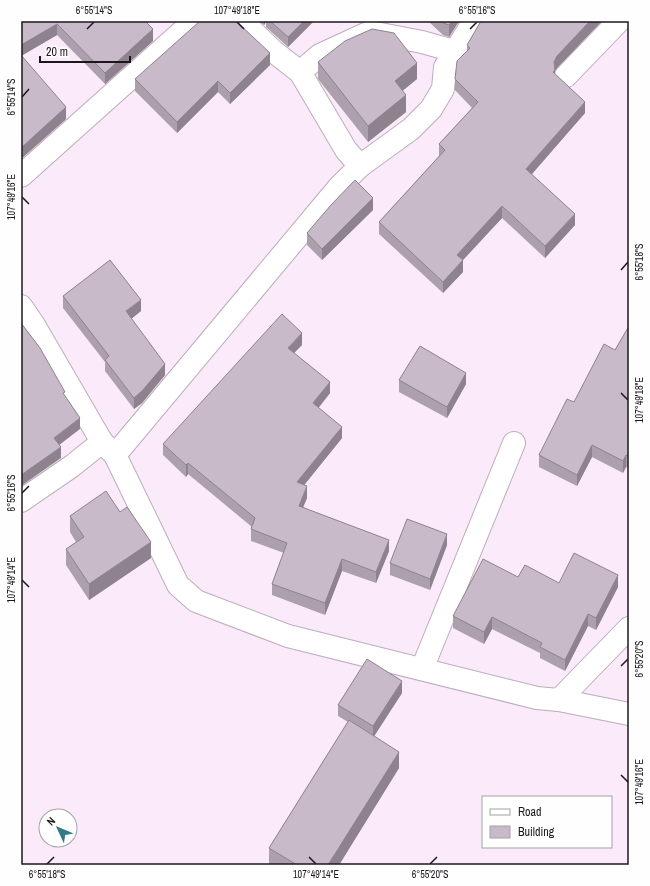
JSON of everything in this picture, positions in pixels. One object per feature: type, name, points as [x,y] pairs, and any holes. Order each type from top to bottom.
[{"type":"street","points":[[21,176],[194,21]]},
{"type":"street","points":[[242,21],[273,51],[300,72],[346,150],[360,166]]},
{"type":"street","points":[[21,501],[72,466],[109,448],[339,187],[360,166],[410,129],[431,109],[443,89],[445,67],[474,21]]},
{"type":"street","points":[[566,76],[619,21]]},
{"type":"street","points":[[300,72],[320,55],[370,32],[422,42],[454,51]]},
{"type":"street","points":[[21,306],[28,329],[109,448],[178,585],[196,601],[288,636],[537,698],[559,700],[629,714]]},
{"type":"street","points":[[422,669],[514,443]]},
{"type":"street","points":[[559,700],[629,628]]},
{"type":"building","points":[[21,21],[145,21],[153,29],[105,73],[57,24],[21,45]]},
{"type":"building","points":[[200,21],[236,21],[270,53],[230,93],[218,81],[177,122],[135,79]]},
{"type":"building","points":[[270,21],[304,21],[288,37]]},
{"type":"building","points":[[441,21],[452,21],[449,25]]},
{"type":"building","points":[[481,21],[590,21],[557,56],[554,62],[555,70],[553,72],[585,102],[526,169],[575,214],[545,246],[502,206],[457,255],[463,260],[443,282],[379,222],[445,150],[439,144],[478,102],[455,79],[457,61],[470,48],[467,45]]},
{"type":"building","points":[[372,29],[394,33],[417,63],[395,81],[406,95],[368,126],[318,62],[345,41]]},
{"type":"building","points":[[21,55],[66,107],[21,148]]},
{"type":"building","points":[[355,180],[373,198],[322,249],[307,233]]},
{"type":"building","points":[[110,260],[141,300],[126,311],[165,364],[134,398],[105,360],[109,356],[63,296]]},
{"type":"building","points":[[282,314],[302,333],[288,348],[330,382],[313,403],[342,427],[297,482],[307,486],[299,506],[389,540],[376,572],[342,559],[325,603],[272,584],[287,543],[251,529],[255,518],[188,463],[186,465],[163,444]]},
{"type":"building","points":[[21,323],[40,348],[65,392],[63,393],[80,418],[54,438],[61,447],[21,475]]},
{"type":"building","points":[[629,326],[629,456],[626,455],[623,461],[592,445],[577,475],[539,455],[567,399],[574,402],[604,344],[615,350]]},
{"type":"building","points":[[420,346],[466,373],[447,407],[399,380]]},
{"type":"building","points":[[106,491],[120,512],[127,507],[151,542],[89,584],[66,549],[84,537],[70,516]]},
{"type":"building","points":[[407,519],[447,534],[430,579],[390,563]]},
{"type":"building","points":[[574,553],[618,575],[596,618],[588,614],[565,660],[540,647],[542,643],[492,617],[484,632],[453,616],[483,559],[518,577],[525,565],[559,583]]},
{"type":"building","points":[[367,659],[402,681],[373,726],[338,705]]},
{"type":"building","points":[[349,720],[399,752],[328,865],[297,865],[269,848]]}]
